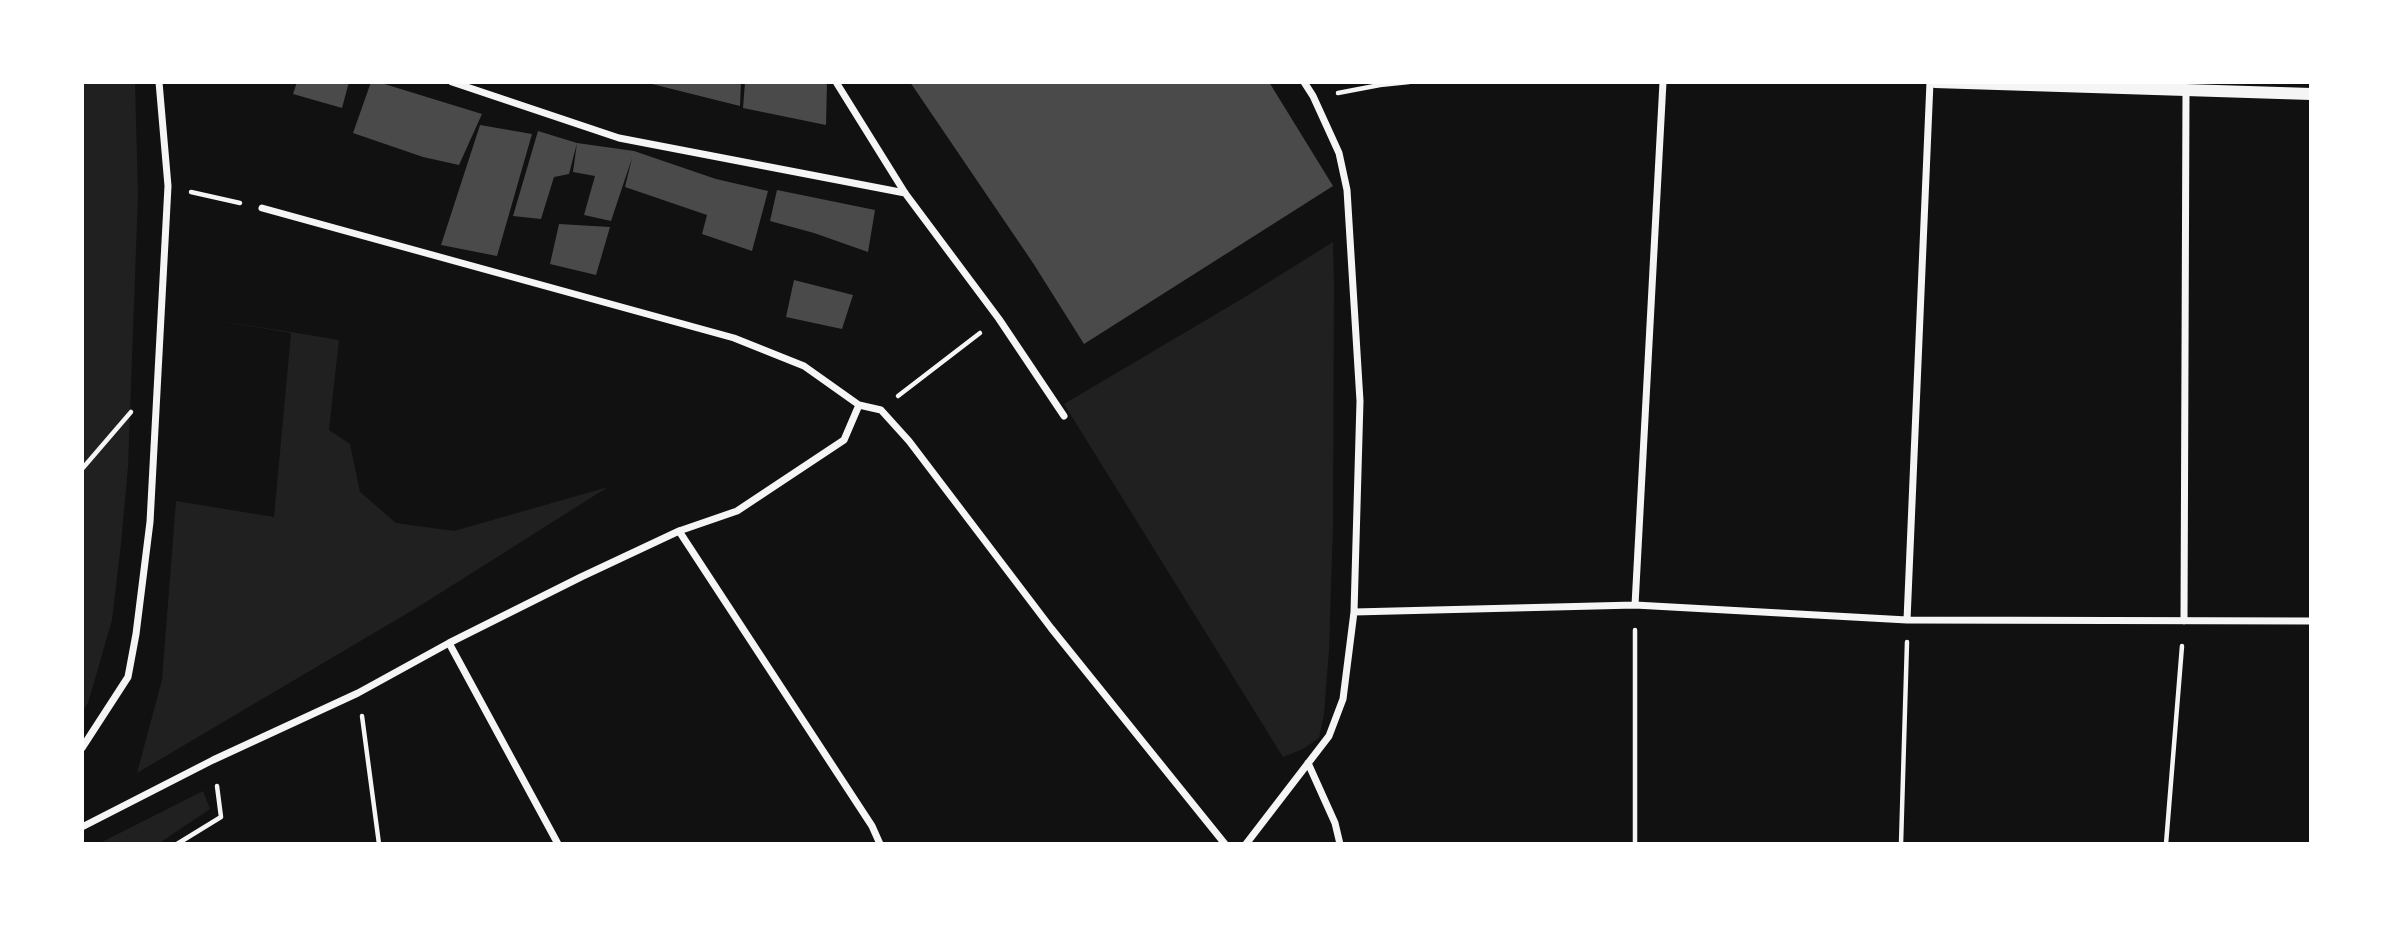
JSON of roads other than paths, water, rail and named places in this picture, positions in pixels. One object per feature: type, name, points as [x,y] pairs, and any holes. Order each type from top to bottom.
[{"type":"street","points":[[82,748],[128,677],[150,522],[168,186],[159,82]]},
{"type":"street","points":[[452,82],[619,138],[905,194]]},
{"type":"street","points":[[836,82],[905,194],[999,319],[1064,416]]},
{"type":"street","points":[[1246,844],[1329,736],[1343,699],[1354,612],[1360,401],[1352,242],[1347,190],[1339,152],[1304,82]]},
{"type":"street","points":[[1635,605],[1663,82]]},
{"type":"street","points":[[1907,620],[1930,82]]},
{"type":"street","points":[[1935,82],[2311,94]]},
{"type":"street","points":[[2184,621],[2186,90]]},
{"type":"street","points":[[262,208],[734,338],[804,366],[859,405],[881,410],[909,441],[1051,628],[1225,844]]},
{"type":"street","points":[[82,827],[213,760],[358,693],[449,643],[581,577],[679,531],[737,511],[844,440],[859,405]]},
{"type":"street","points":[[679,531],[872,826],[880,844]]},
{"type":"street","points":[[1354,612],[1635,605],[1907,620],[2311,621]]},
{"type":"street","points":[[449,643],[558,844]]},
{"type":"street","points":[[1308,763],[1335,823],[1340,844]]}]
